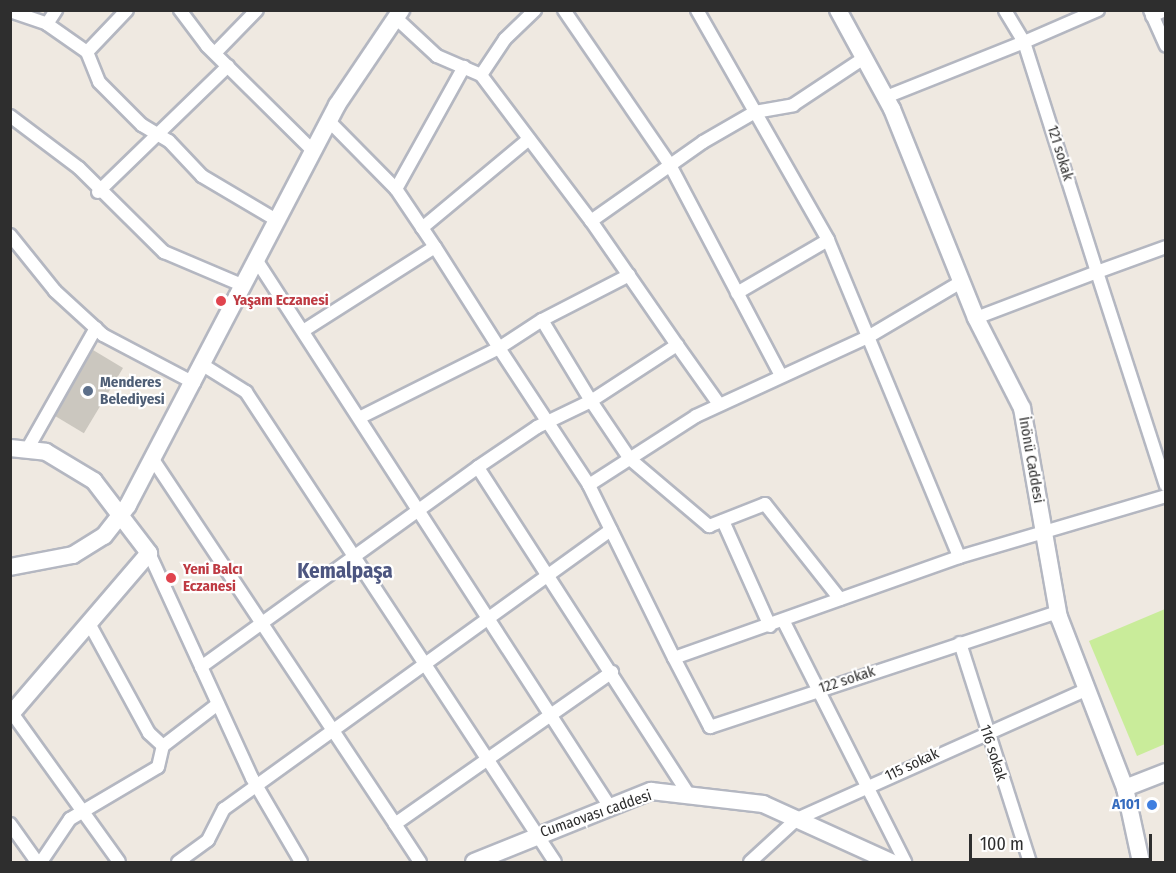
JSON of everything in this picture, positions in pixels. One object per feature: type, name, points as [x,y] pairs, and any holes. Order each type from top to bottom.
[{"type":"main road","name":"İnönü Caddesi","points":[[838,10],[886,97],[975,318],[1022,408],[1058,612],[1125,788],[1141,862]]},
{"type":"main road","points":[[10,567],[73,555],[104,536],[122,513],[154,461],[329,121],[398,14]]},
{"type":"main road","points":[[11,714],[90,625],[149,553],[122,513],[94,481],[46,452],[19,448]]},
{"type":"main road","points":[[1125,788],[1166,772]]},
{"type":"main road","name":"Cumaovası caddesi","points":[[474,862],[537,834],[651,791],[763,804],[885,861]]},
{"type":"street","points":[[47,24],[56,10]]},
{"type":"street","points":[[87,52],[127,10]]},
{"type":"street","points":[[180,10],[214,53],[313,151]]},
{"type":"street","points":[[214,53],[257,10]]},
{"type":"street","points":[[481,75],[505,39],[535,10]]},
{"type":"street","points":[[564,10],[670,165],[780,374]]},
{"type":"street","points":[[697,10],[828,240],[959,557]]},
{"type":"street","name":"121 sokak","points":[[1005,10],[1024,42],[1166,484]]},
{"type":"street","points":[[886,97],[1098,10]]},
{"type":"street","points":[[1165,10],[1151,13],[1166,46]]},
{"type":"street","points":[[10,11],[47,24],[87,52],[99,82],[202,176],[278,221]]},
{"type":"street","points":[[398,14],[437,56],[481,75],[591,221],[719,404]]},
{"type":"street","points":[[591,221],[670,165],[755,112],[793,105],[864,58]]},
{"type":"street","points":[[98,192],[155,133],[180,117],[228,66]]},
{"type":"street","points":[[396,189],[464,67]]},
{"type":"street","points":[[10,116],[79,168],[98,192],[164,252],[244,286]]},
{"type":"street","points":[[329,121],[396,189],[589,485],[674,658],[784,622],[840,599],[959,557],[1044,530],[1166,496]]},
{"type":"street","points":[[422,228],[529,139]]},
{"type":"street","points":[[10,235],[55,291],[96,328],[194,383]]},
{"type":"street","points":[[737,293],[828,240]]},
{"type":"street","points":[[303,331],[435,247]]},
{"type":"street","points":[[975,318],[1166,247]]},
{"type":"street","points":[[257,261],[422,508],[610,807]]},
{"type":"street","points":[[361,417],[499,348],[542,320],[629,275]]},
{"type":"street","points":[[589,485],[719,404],[780,374],[868,337],[961,282]]},
{"type":"street","points":[[542,320],[591,401],[630,459],[709,526],[765,504],[840,599]]},
{"type":"street","points":[[19,448],[96,328]]},
{"type":"street","points":[[201,667],[478,467],[548,422],[591,401],[677,345]]},
{"type":"street","points":[[203,365],[246,392],[555,862]]},
{"type":"street","points":[[154,461],[420,862]]},
{"type":"street","points":[[478,467],[689,795]]},
{"type":"street","points":[[723,521],[770,626]]},
{"type":"street","points":[[178,862],[208,840],[224,809],[258,788],[611,530]]},
{"type":"street","points":[[149,553],[258,788],[301,862]]},
{"type":"street","name":"122 sokak","points":[[674,658],[710,727],[821,688],[1058,612]]},
{"type":"street","points":[[784,622],[821,688],[905,862]]},
{"type":"street","points":[[90,625],[149,733],[163,746]]},
{"type":"street","name":"116 sokak","points":[[960,643],[986,732],[1030,862]]},
{"type":"street","points":[[395,824],[612,672]]},
{"type":"street","name":"115 sokak","points":[[750,862],[797,819],[986,732],[1088,689]]},
{"type":"street","points":[[10,825],[39,862],[55,836],[81,810],[158,767],[163,746],[218,704]]},
{"type":"street","points":[[11,714],[119,862]]},
{"type":"green space","points":[[1165,609],[1165,744],[1137,756],[1089,641]]},
{"type":"building","name":"Menderes Belediyesi","points":[[93,350],[123,368],[84,433],[54,415]]},
{"type":"place","name":"Yaşam Eczanesi","points":[[221,301]]},
{"type":"place","name":"Menderes Belediyesi","points":[[88,391]]},
{"type":"place","name":"Yeni Balcı Eczanesi","points":[[171,578]]},
{"type":"place","name":"A101","points":[[1152,805]]},
{"type":"district","name":"Kemalpaşa","points":[[345,571]]}]
